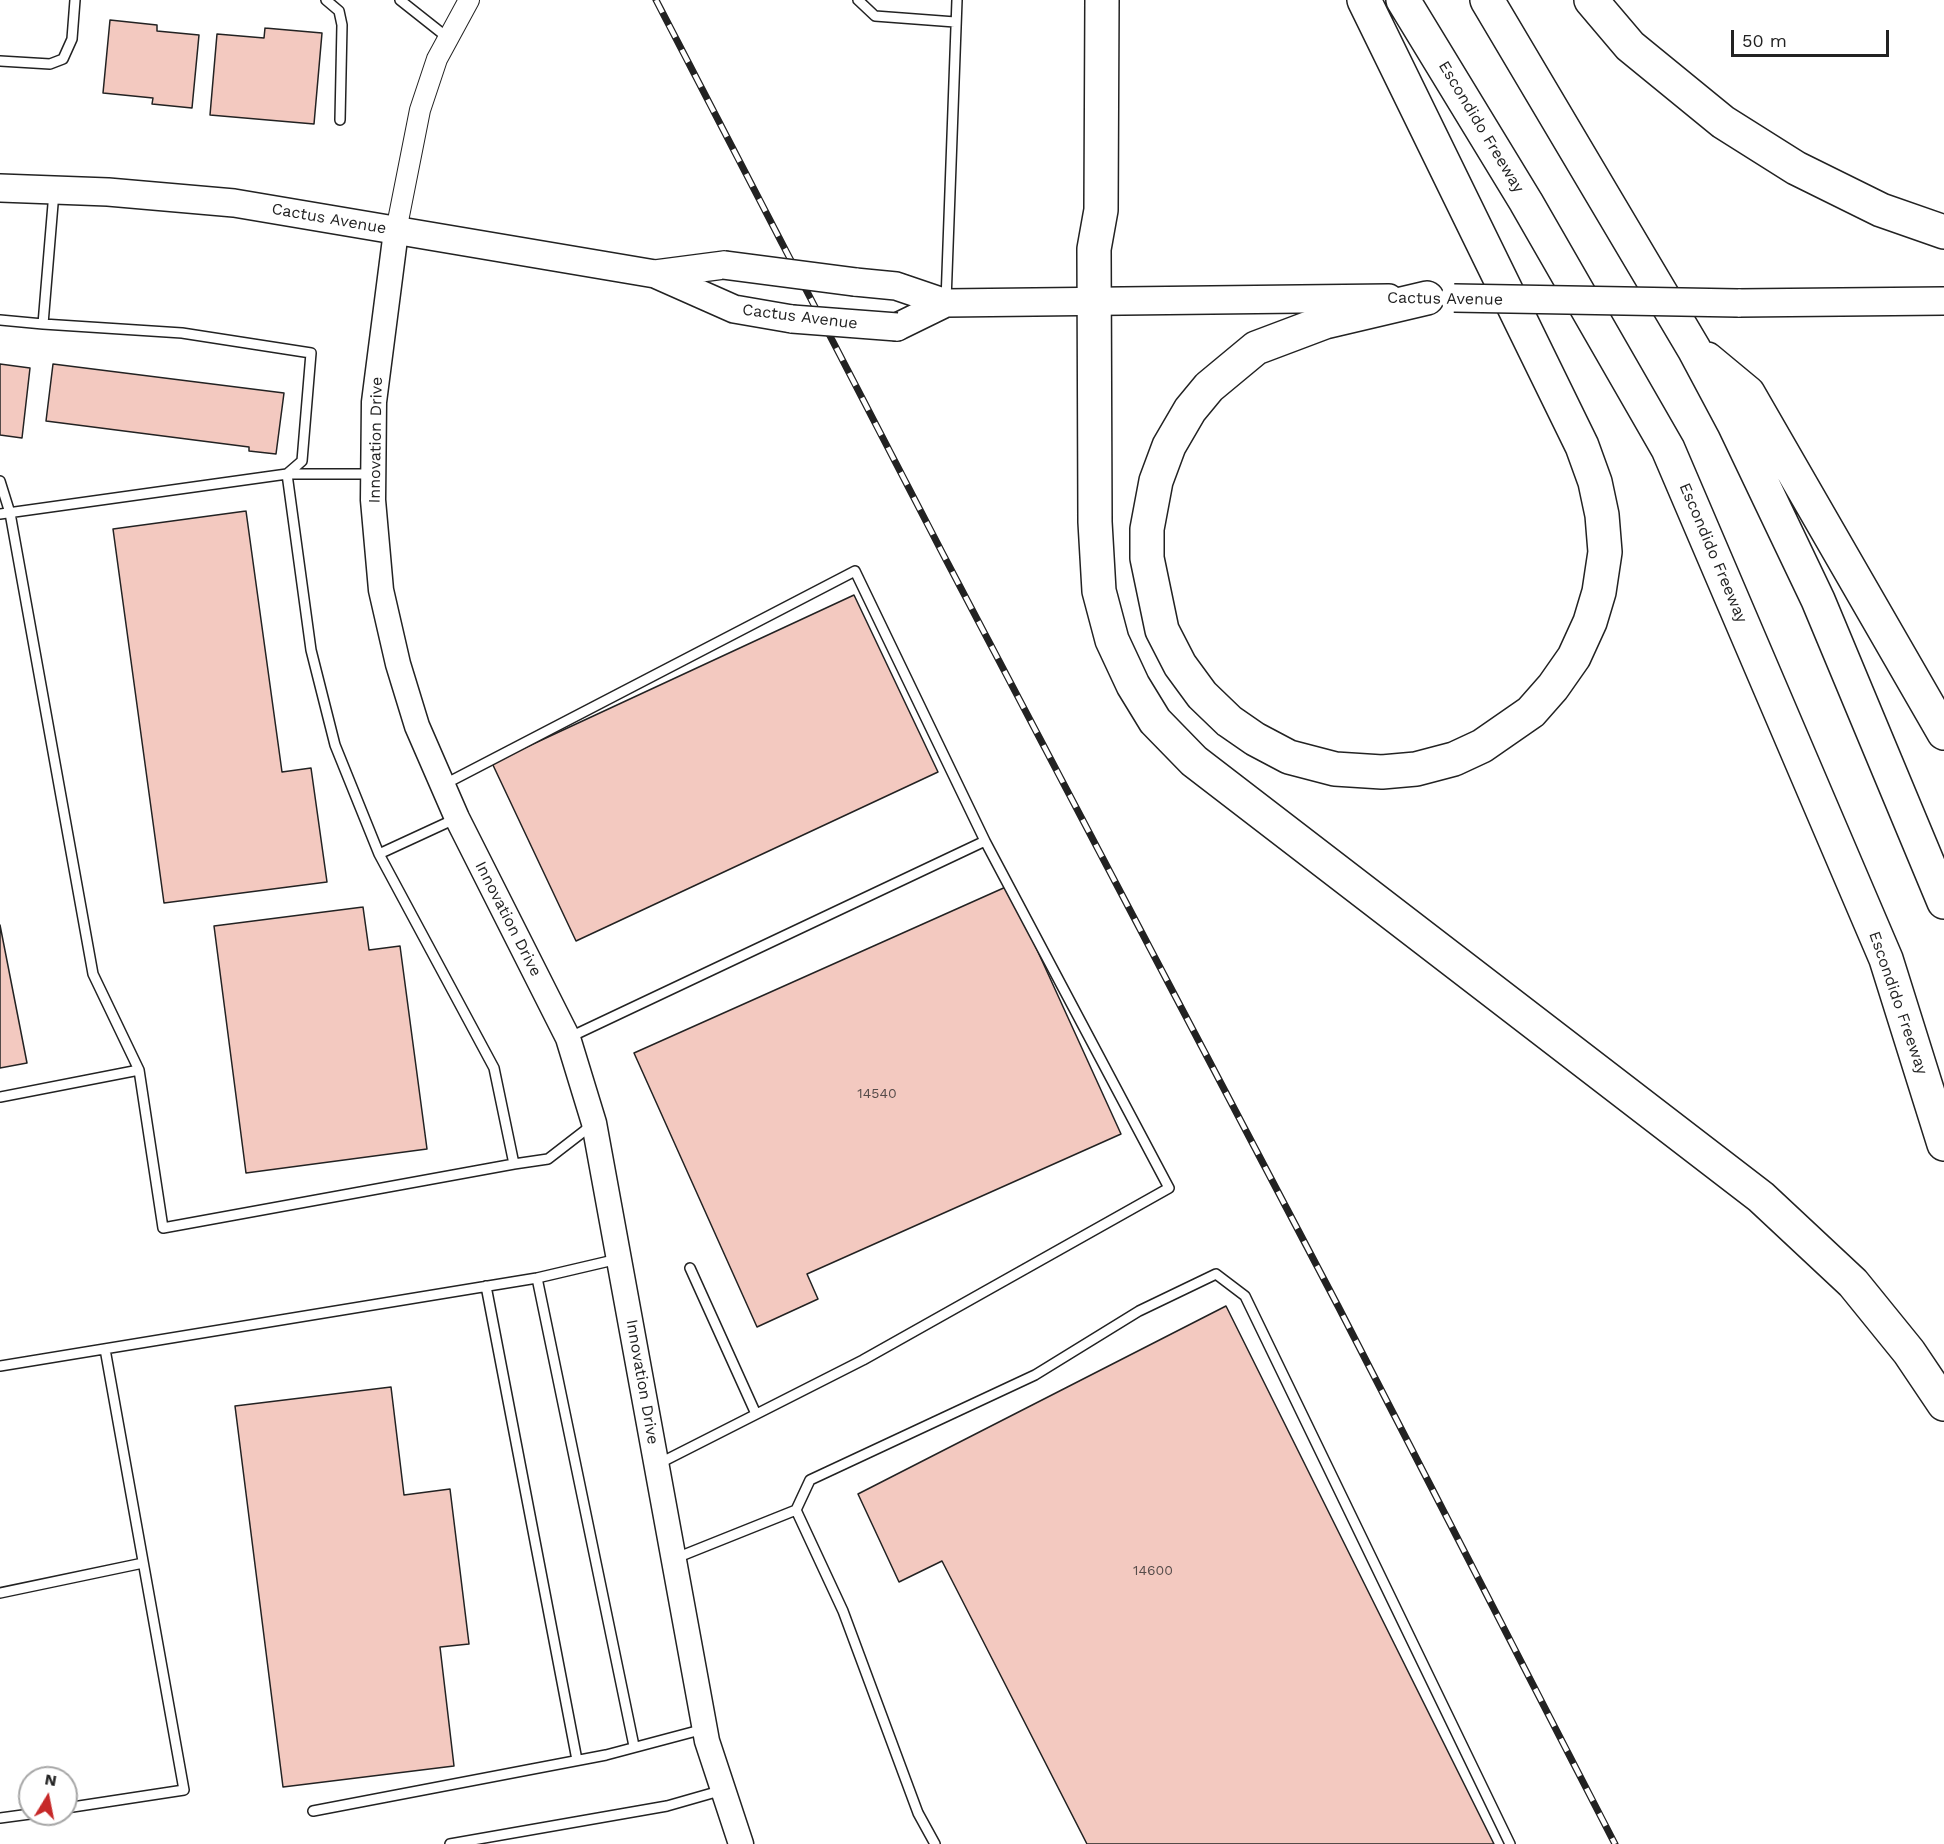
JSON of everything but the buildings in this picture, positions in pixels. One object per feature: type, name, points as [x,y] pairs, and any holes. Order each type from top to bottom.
[{"type":"highway","points":[[1102,0],[1101,210],[1094,249],[1095,522],[1099,591],[1112,640],[1133,685],[1155,721],[1194,762],[1761,1197],[1853,1283],[1909,1352],[1944,1404]]},
{"type":"highway","points":[[1364,0],[1582,446],[1595,482],[1602,515],[1605,552],[1599,592],[1578,648],[1553,687],[1531,712],[1482,746],[1454,759],[1416,769],[1382,772],[1335,769],[1289,757],[1255,740],[1229,721],[1202,695],[1180,665],[1162,630],[1147,558],[1147,529],[1156,481],[1169,446],[1190,411],[1209,387],[1256,348],[1325,322],[1440,298]]},
{"type":"highway","name":"Escondido Freeway","points":[[1403,0],[1526,202],[1668,449],[1886,959],[1944,1144]]},
{"type":"highway","points":[[1487,0],[1694,349],[1734,424],[1818,600],[1944,902]]},
{"type":"highway","points":[[1591,0],[1630,46],[1723,122],[1796,168],[1881,210],[1944,232]]},
{"type":"highway","points":[[1694,349],[1748,393],[1944,733]]},
{"type":"main road","name":"Cactus Avenue","points":[[0,188],[234,203],[655,274],[734,309],[816,322],[897,327],[946,303]]},
{"type":"main road","name":"Cactus Avenue","points":[[655,274],[724,265],[896,286],[946,303],[1440,298],[1738,303],[1944,301]]},
{"type":"street","name":"Innovation Drive","points":[[469,0],[437,59],[420,110],[396,231],[374,402],[374,474],[381,590],[417,726],[457,818],[568,1038],[594,1123],[705,1729],[741,1844]]},
{"type":"lane","points":[[0,61],[50,64],[63,59],[72,39],[75,0]]},
{"type":"lane","points":[[326,0],[339,11],[342,25],[340,120]]},
{"type":"lane","points":[[400,0],[448,38]]},
{"type":"lane","points":[[858,0],[875,16],[956,22]]},
{"type":"lane","points":[[946,303],[957,0]]},
{"type":"lane","points":[[43,324],[54,190]]},
{"type":"lane","points":[[0,320],[182,333],[311,353],[302,461],[287,474]]},
{"type":"lane","points":[[287,474],[311,650],[335,745],[379,854],[494,1068],[514,1164]]},
{"type":"lane","points":[[5,513],[287,474],[374,474]]},
{"type":"lane","points":[[0,481],[93,974],[139,1070],[163,1228],[548,1159],[594,1123]]},
{"type":"lane","points":[[443,785],[855,571],[986,841],[1169,1188],[863,1360],[657,1465]]},
{"type":"lane","points":[[379,854],[457,818]]},
{"type":"lane","points":[[568,1038],[986,841]]},
{"type":"lane","points":[[0,1097],[139,1070]]},
{"type":"lane","points":[[0,1366],[537,1278],[620,1258]]},
{"type":"lane","points":[[690,1268],[756,1414]]},
{"type":"lane","points":[[674,1558],[796,1510],[810,1480],[1035,1375],[1139,1311],[1216,1274],[1245,1296],[1510,1844]]},
{"type":"lane","points":[[537,1278],[634,1746]]},
{"type":"lane","points":[[486,1286],[577,1760]]},
{"type":"lane","points":[[78,1806],[184,1790],[105,1349]]},
{"type":"lane","points":[[796,1510],[843,1611],[918,1813],[935,1844]]},
{"type":"lane","points":[[0,1593],[143,1563]]},
{"type":"lane","points":[[313,1811],[577,1760],[705,1729]]},
{"type":"lane","points":[[450,1844],[667,1806],[723,1790]]},
{"type":"lane","points":[[0,1818],[18,1816]]},
{"type":"railway","points":[[656,0],[944,556],[1338,1306],[1615,1844]]}]
